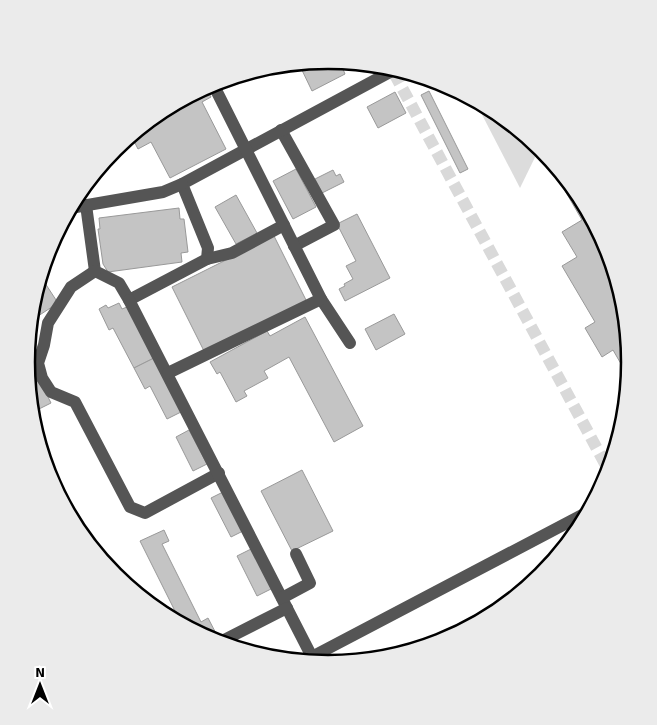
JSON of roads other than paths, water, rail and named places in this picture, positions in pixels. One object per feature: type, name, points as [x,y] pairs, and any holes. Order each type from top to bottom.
[{"type":"lane","points":[[95,271],[81,206],[162,192],[182,184],[385,75]]},
{"type":"lane","points":[[216,91],[321,299],[350,343]]},
{"type":"lane","points":[[281,130],[334,225],[294,246]]},
{"type":"lane","points":[[182,184],[208,248],[207,259]]},
{"type":"lane","points":[[129,300],[207,259],[232,253],[284,225]]},
{"type":"lane","points":[[95,271],[119,283],[129,300],[285,603],[307,655]]},
{"type":"lane","points":[[35,362],[44,344],[48,322],[71,286],[95,271]]},
{"type":"lane","points":[[168,373],[321,299]]},
{"type":"lane","points":[[35,369],[51,392],[75,402],[130,507],[145,513],[219,473]]},
{"type":"lane","points":[[316,655],[578,517]]},
{"type":"lane","points":[[228,638],[285,603],[310,583],[296,554]]},
{"type":"tunnel","points":[[396,77],[604,462]]}]
